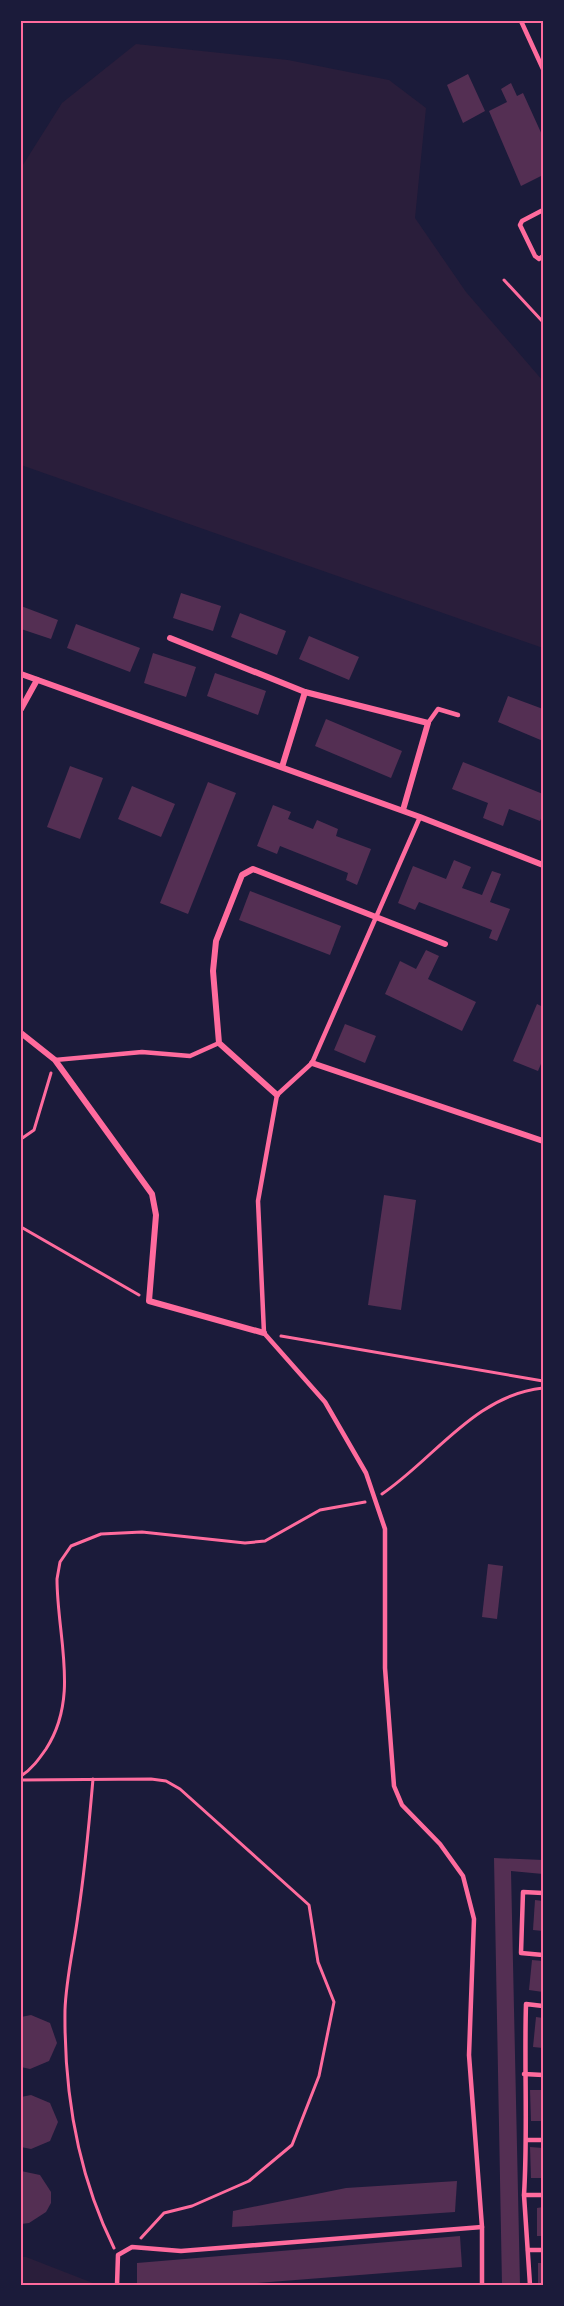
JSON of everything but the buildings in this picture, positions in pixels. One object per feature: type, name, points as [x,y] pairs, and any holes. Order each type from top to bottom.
[{"type":"street","points":[[170,638],[305,692],[428,723],[403,810]]},
{"type":"street","points":[[21,674],[403,810],[543,865]]},
{"type":"street","points":[[21,709],[37,680]]},
{"type":"street","points":[[282,767],[305,692]]},
{"type":"street","points":[[278,1095],[219,1043],[213,971],[216,941],[242,875],[247,870],[253,869],[445,944]]},
{"type":"street","points":[[21,1033],[55,1060],[152,1194],[156,1215],[149,1301],[264,1333]]},
{"type":"street","points":[[312,1063],[543,1141]]},
{"type":"lane","points":[[521,21],[543,69]]},
{"type":"lane","points":[[543,210],[522,221],[520,225],[535,256],[543,256]]},
{"type":"lane","points":[[428,723],[438,709],[458,715]]},
{"type":"lane","points":[[420,817],[312,1063],[278,1095],[258,1201],[264,1333],[325,1402],[366,1473],[385,1529],[385,1668],[394,1786],[402,1805],[440,1844],[464,1876],[474,1919],[469,2055],[482,2227],[482,2285]]},
{"type":"lane","points":[[55,1060],[142,1052],[190,1056],[219,1043]]},
{"type":"lane","points":[[543,1893],[523,1892],[521,1953],[543,1955]]},
{"type":"lane","points":[[530,2285],[524,2194],[527,2140],[524,2074],[526,2004],[543,2006]]},
{"type":"lane","points":[[524,2074],[543,2075]]},
{"type":"lane","points":[[527,2140],[543,2140]]},
{"type":"lane","points":[[524,2194],[543,2195]]},
{"type":"lane","points":[[117,2285],[118,2255],[132,2247],[181,2251],[482,2227]]},
{"type":"lane","points":[[528,2250],[543,2250]]},
{"type":"path","points":[[504,280],[543,322]]},
{"type":"path","points":[[21,1138],[34,1130],[55,1060]]},
{"type":"path","points":[[21,1227],[149,1301]]},
{"type":"path","points":[[264,1333],[543,1381]]},
{"type":"path","points":[[21,1776],[29,1771],[53,1739],[65,1701],[57,1580],[60,1562],[71,1546],[101,1534],[142,1532],[245,1543],[265,1541],[320,1510],[335,1506],[358,1505],[375,1499],[477,1415],[504,1398],[525,1390],[543,1388]]},
{"type":"path","points":[[93,1779],[83,1884],[65,2007],[67,2093],[83,2172],[101,2222],[118,2255]]},
{"type":"path","points":[[21,1780],[151,1779],[173,1785],[309,1905],[318,1962],[334,2002],[319,2076],[292,2145],[249,2181],[192,2206],[164,2213],[132,2247]]},
{"type":"shaded area","points":[[136,44],[288,60],[389,80],[426,108],[415,218],[466,292],[543,381],[543,648],[21,465],[21,168],[62,103]]},
{"type":"shaded area","points":[[21,2257],[26,2257],[98,2285],[21,2285]]}]
